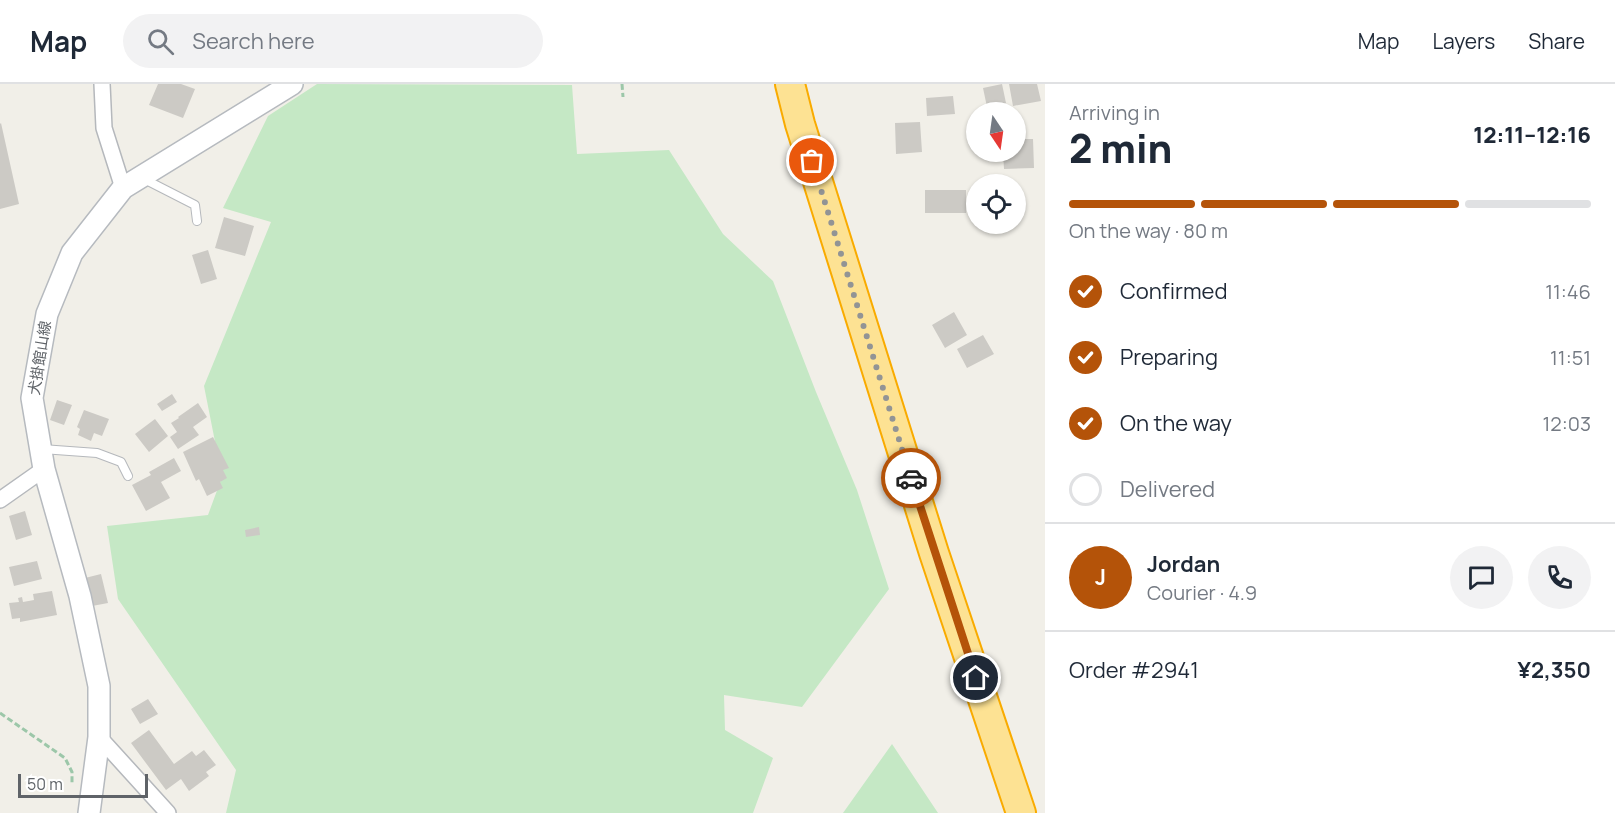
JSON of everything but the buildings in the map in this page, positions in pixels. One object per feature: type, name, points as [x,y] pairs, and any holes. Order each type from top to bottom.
[{"type":"highway","points":[[790,84],[800,124],[934,553],[1021,813]]},
{"type":"main road","name":"犬掛館山線","points":[[89,812],[99,737],[99,686],[80,596],[43,459],[32,398],[46,314],[72,253],[132,183],[292,84]]},
{"type":"street","points":[[102,84],[104,128],[132,183]]},
{"type":"street","points":[[0,500],[43,459]]},
{"type":"street","points":[[99,737],[168,813]]},
{"type":"lane","points":[[132,183],[195,205],[197,221]]},
{"type":"lane","points":[[43,459],[97,453],[121,462],[128,476]]},
{"type":"path","points":[[622,84],[623,97]]},
{"type":"path","points":[[0,714],[65,758],[72,772],[73,792],[79,804],[89,812]]},
{"type":"green space","points":[[317,84],[572,85],[577,154],[669,150],[723,234],[773,281],[857,490],[889,589],[802,707],[724,695],[725,730],[773,758],[753,813],[226,813],[236,770],[118,599],[107,526],[208,515],[222,477],[204,386],[271,222],[223,208],[268,116]]},
{"type":"green space","points":[[892,744],[938,813],[843,813]]},
{"type":"way so far","points":[[812,161],[911,478]]},
{"type":"route","points":[[911,478],[976,678]]}]
